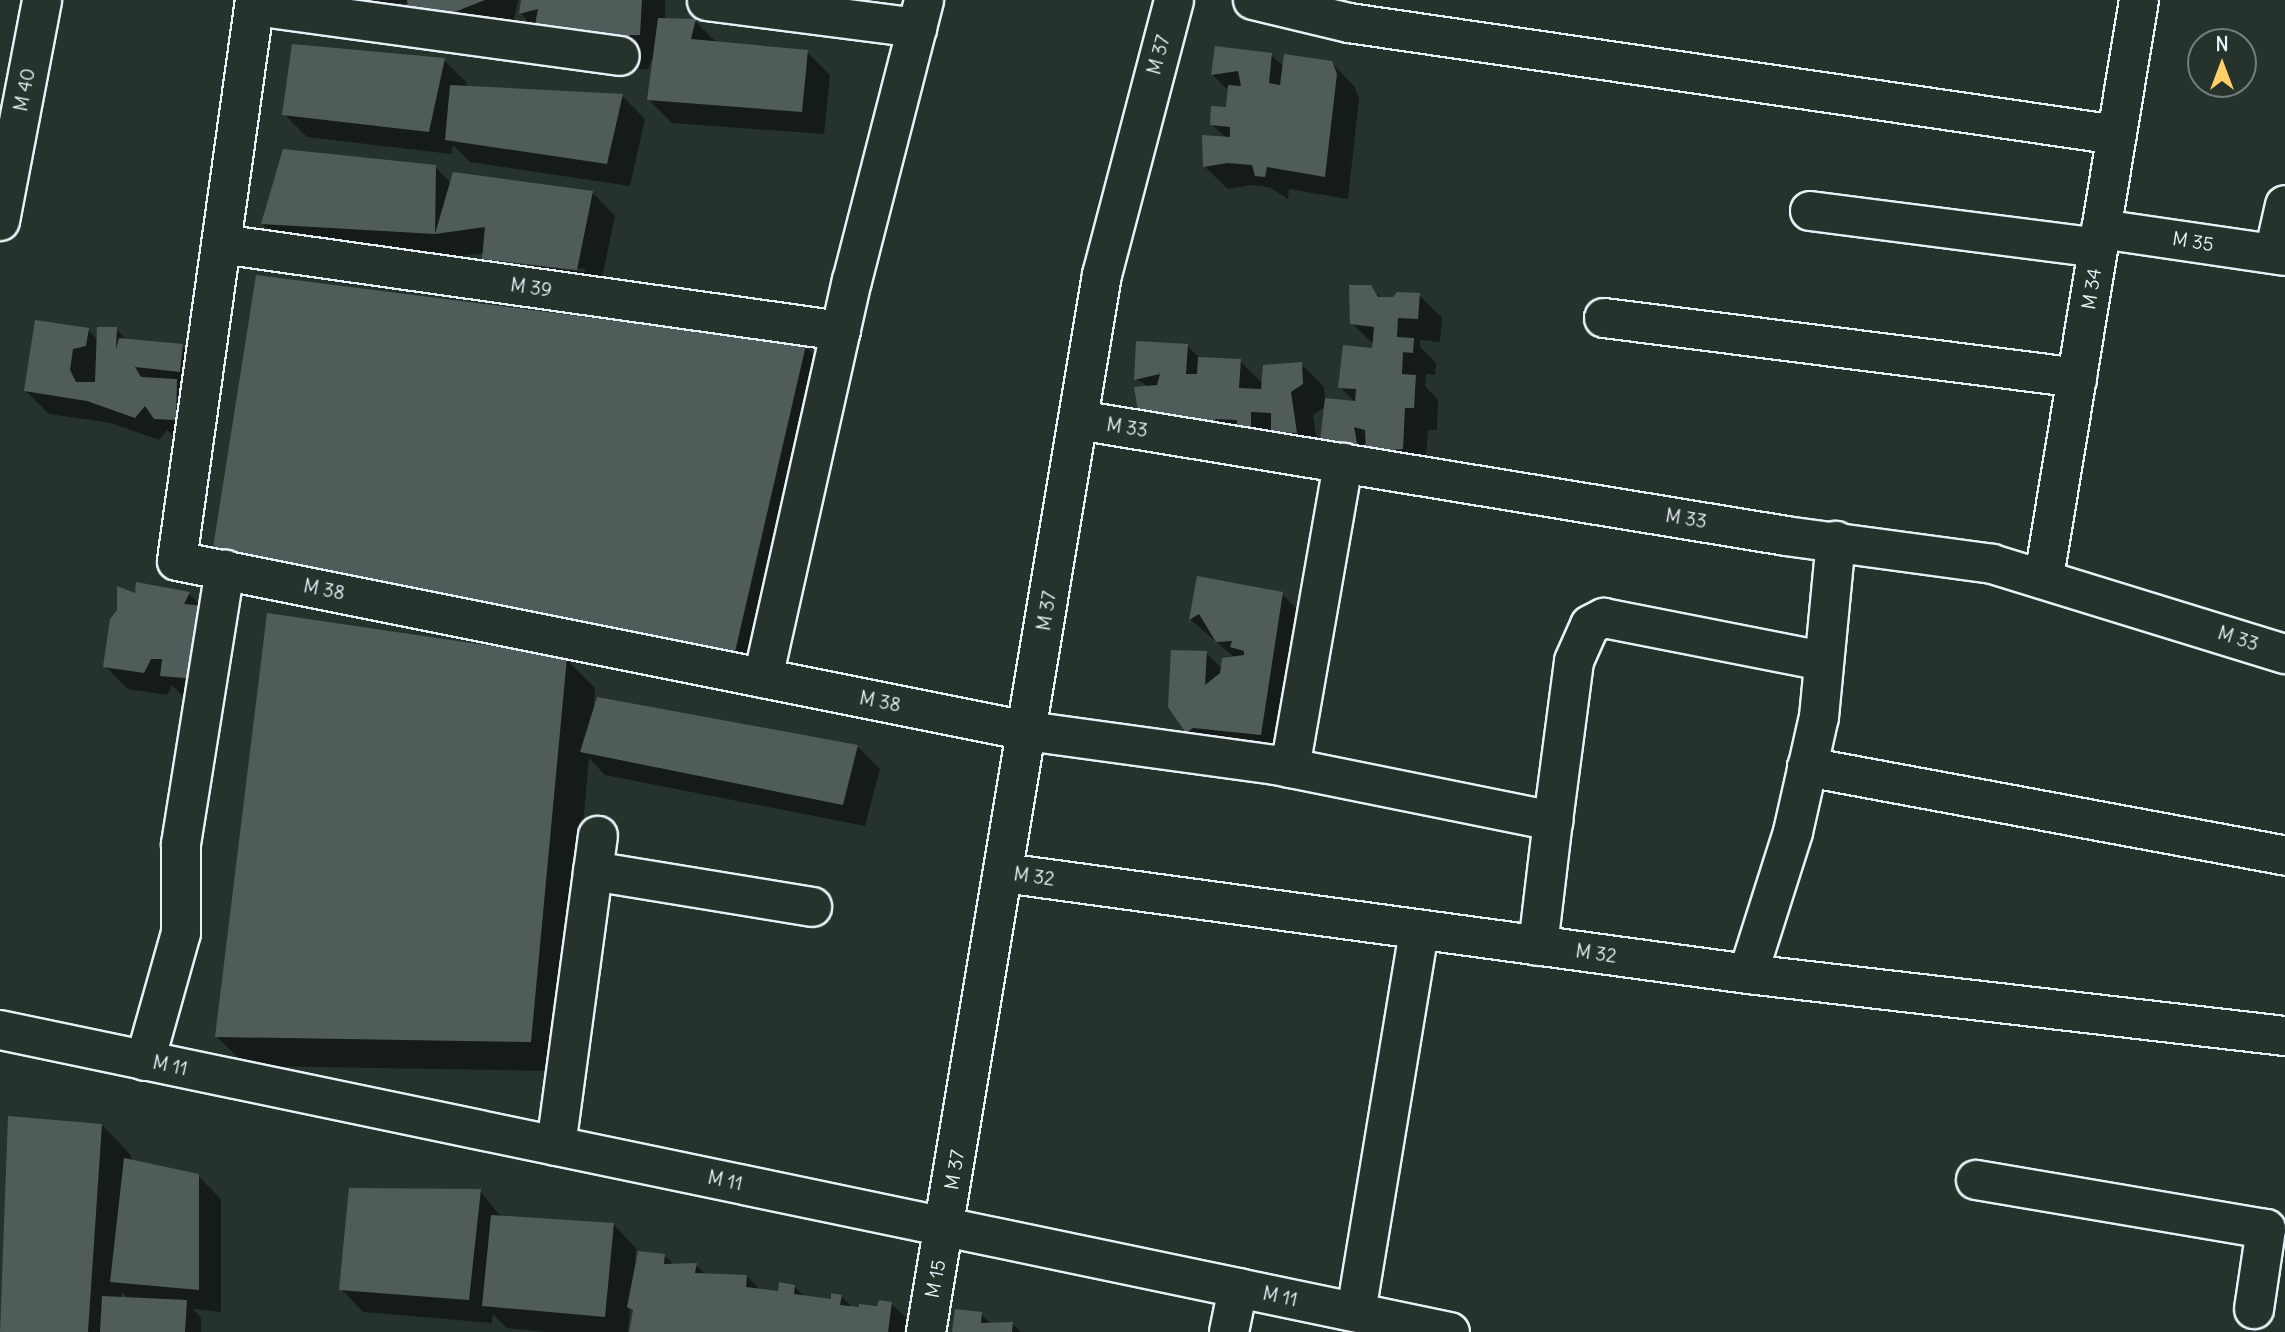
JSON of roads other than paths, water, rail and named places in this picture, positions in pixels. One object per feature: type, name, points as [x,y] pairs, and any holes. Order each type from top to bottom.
[{"type":"street","name":"M 40","points":[[0,220],[42,0]]},
{"type":"street","name":"M 37","points":[[946,1227],[1102,275],[1174,0]]},
{"type":"street","points":[[1253,0],[1349,23],[2117,135]]},
{"type":"street","name":"M 34","points":[[2044,578],[2139,0]]},
{"type":"street","points":[[707,1],[921,14],[841,331],[763,678]]},
{"type":"street","points":[[255,3],[620,56]]},
{"type":"street","name":"M 38","points":[[255,3],[177,561],[1027,731],[1290,768],[1553,821]]},
{"type":"street","points":[[2279,255],[2285,205]]},
{"type":"street","name":"M 35","points":[[1810,211],[2279,255]]},
{"type":"street","name":"M 39","points":[[221,244],[841,331]]},
{"type":"street","points":[[1604,318],[2077,378]]},
{"type":"street","name":"M 33","points":[[1078,420],[1992,564],[2285,654]]},
{"type":"street","points":[[1290,768],[1343,463]]},
{"type":"street","points":[[1748,974],[1793,832],[1807,767],[1824,661],[1836,541]]},
{"type":"street","points":[[145,1061],[181,933],[181,844],[225,570]]},
{"type":"street","points":[[1538,946],[1574,661],[1590,625],[1604,618],[1824,661]]},
{"type":"street","points":[[1807,767],[2285,856]]},
{"type":"street","points":[[556,1146],[596,853],[812,907]]},
{"type":"street","name":"M 32","points":[[1004,873],[1748,974],[2285,1036]]},
{"type":"street","points":[[1356,1312],[1419,930]]},
{"type":"street","name":"M 11","points":[[0,1030],[1450,1332]]},
{"type":"street","points":[[1976,1180],[2266,1229],[2262,1319]]},
{"type":"street","name":"M 15","points":[[926,1332],[946,1227]]},
{"type":"street","points":[[1229,1332],[1238,1288]]}]
